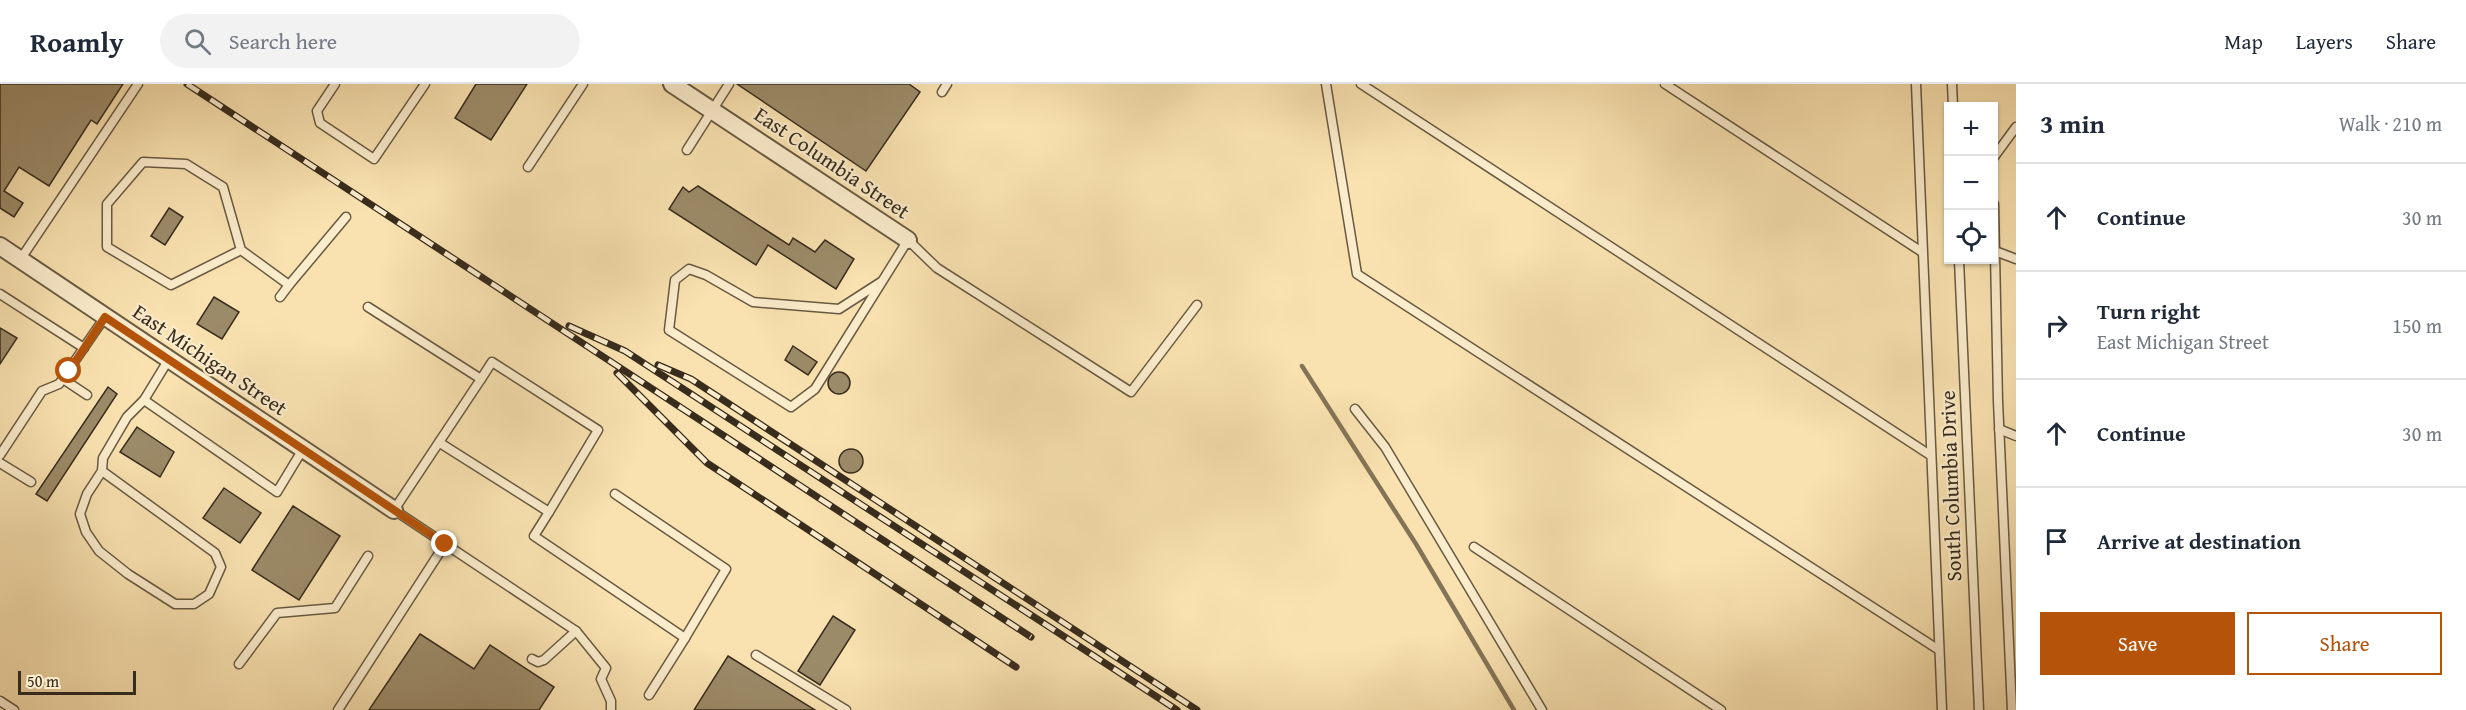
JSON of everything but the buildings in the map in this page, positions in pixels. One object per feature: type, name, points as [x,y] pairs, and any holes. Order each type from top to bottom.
[{"type":"street","name":"East Columbia Street","points":[[672,84],[908,240]]},
{"type":"street","name":"East Michigan Street","points":[[0,246],[394,510]]},
{"type":"lane","points":[[20,260],[138,84]]},
{"type":"lane","points":[[335,84],[317,111],[320,123],[374,159],[424,84]]},
{"type":"lane","points":[[528,167],[583,84]]},
{"type":"lane","points":[[687,150],[729,84]]},
{"type":"lane","points":[[1326,84],[1357,274],[1939,650]]},
{"type":"lane","points":[[1361,84],[1930,455]]},
{"type":"lane","points":[[1665,84],[1922,252]]},
{"type":"lane","points":[[1916,84],[1942,710]]},
{"type":"lane","points":[[1952,84],[1953,102]]},
{"type":"lane","points":[[1995,156],[2016,127]]},
{"type":"lane","points":[[241,250],[171,285],[107,247],[107,204],[143,162],[186,164],[223,188],[241,250],[289,285]]},
{"type":"lane","points":[[280,297],[346,217]]},
{"type":"lane","points":[[881,282],[839,309],[753,302],[706,275],[689,269],[675,280],[669,330],[790,407],[815,388],[908,240],[937,268],[1131,392],[1197,305]]},
{"type":"lane","points":[[1998,252],[2016,259]]},
{"type":"lane","name":"South Columbia Drive","points":[[1959,264],[1979,710]]},
{"type":"lane","points":[[1995,264],[1999,429],[2012,604],[2012,710]]},
{"type":"lane","points":[[0,294],[84,348]]},
{"type":"lane","points":[[368,307],[480,379]]},
{"type":"lane","points":[[0,454],[42,391],[59,384],[105,317]]},
{"type":"lane","points":[[102,471],[215,553],[221,567],[209,594],[194,604],[175,604],[128,574],[99,551],[86,532],[80,514],[87,494],[102,471],[103,458],[127,417],[144,400],[169,359]]},
{"type":"lane","points":[[611,710],[611,700],[601,679],[606,668],[576,631],[394,510],[492,362],[598,430],[534,536],[685,638]]},
{"type":"lane","points":[[63,379],[87,395]]},
{"type":"lane","points":[[144,400],[277,492],[303,449]]},
{"type":"lane","points":[[1355,409],[1385,447],[1542,710]]},
{"type":"lane","points":[[1999,429],[2016,436]]},
{"type":"lane","points":[[440,443],[549,512]]},
{"type":"lane","points":[[0,464],[31,482]]},
{"type":"lane","points":[[615,494],[726,569],[650,695]]},
{"type":"lane","points":[[338,710],[445,544]]},
{"type":"lane","points":[[1474,547],[1721,710]]},
{"type":"lane","points":[[239,664],[277,613],[335,608],[368,556]]},
{"type":"lane","points":[[532,659],[538,662],[544,660],[576,631]]},
{"type":"lane","points":[[756,655],[846,710]]},
{"type":"lane","points":[[0,701],[14,710]]},
{"type":"waterway","points":[[1302,366],[1416,544],[1514,710]]},
{"type":"railway","points":[[187,84],[1031,637]]},
{"type":"railway","points":[[569,326],[625,351],[1177,710]]},
{"type":"railway","points":[[658,365],[691,379],[1197,710]]},
{"type":"railway","points":[[617,373],[707,463],[1016,667]]},
{"type":"route","points":[[69,371],[105,317],[445,544]]}]
